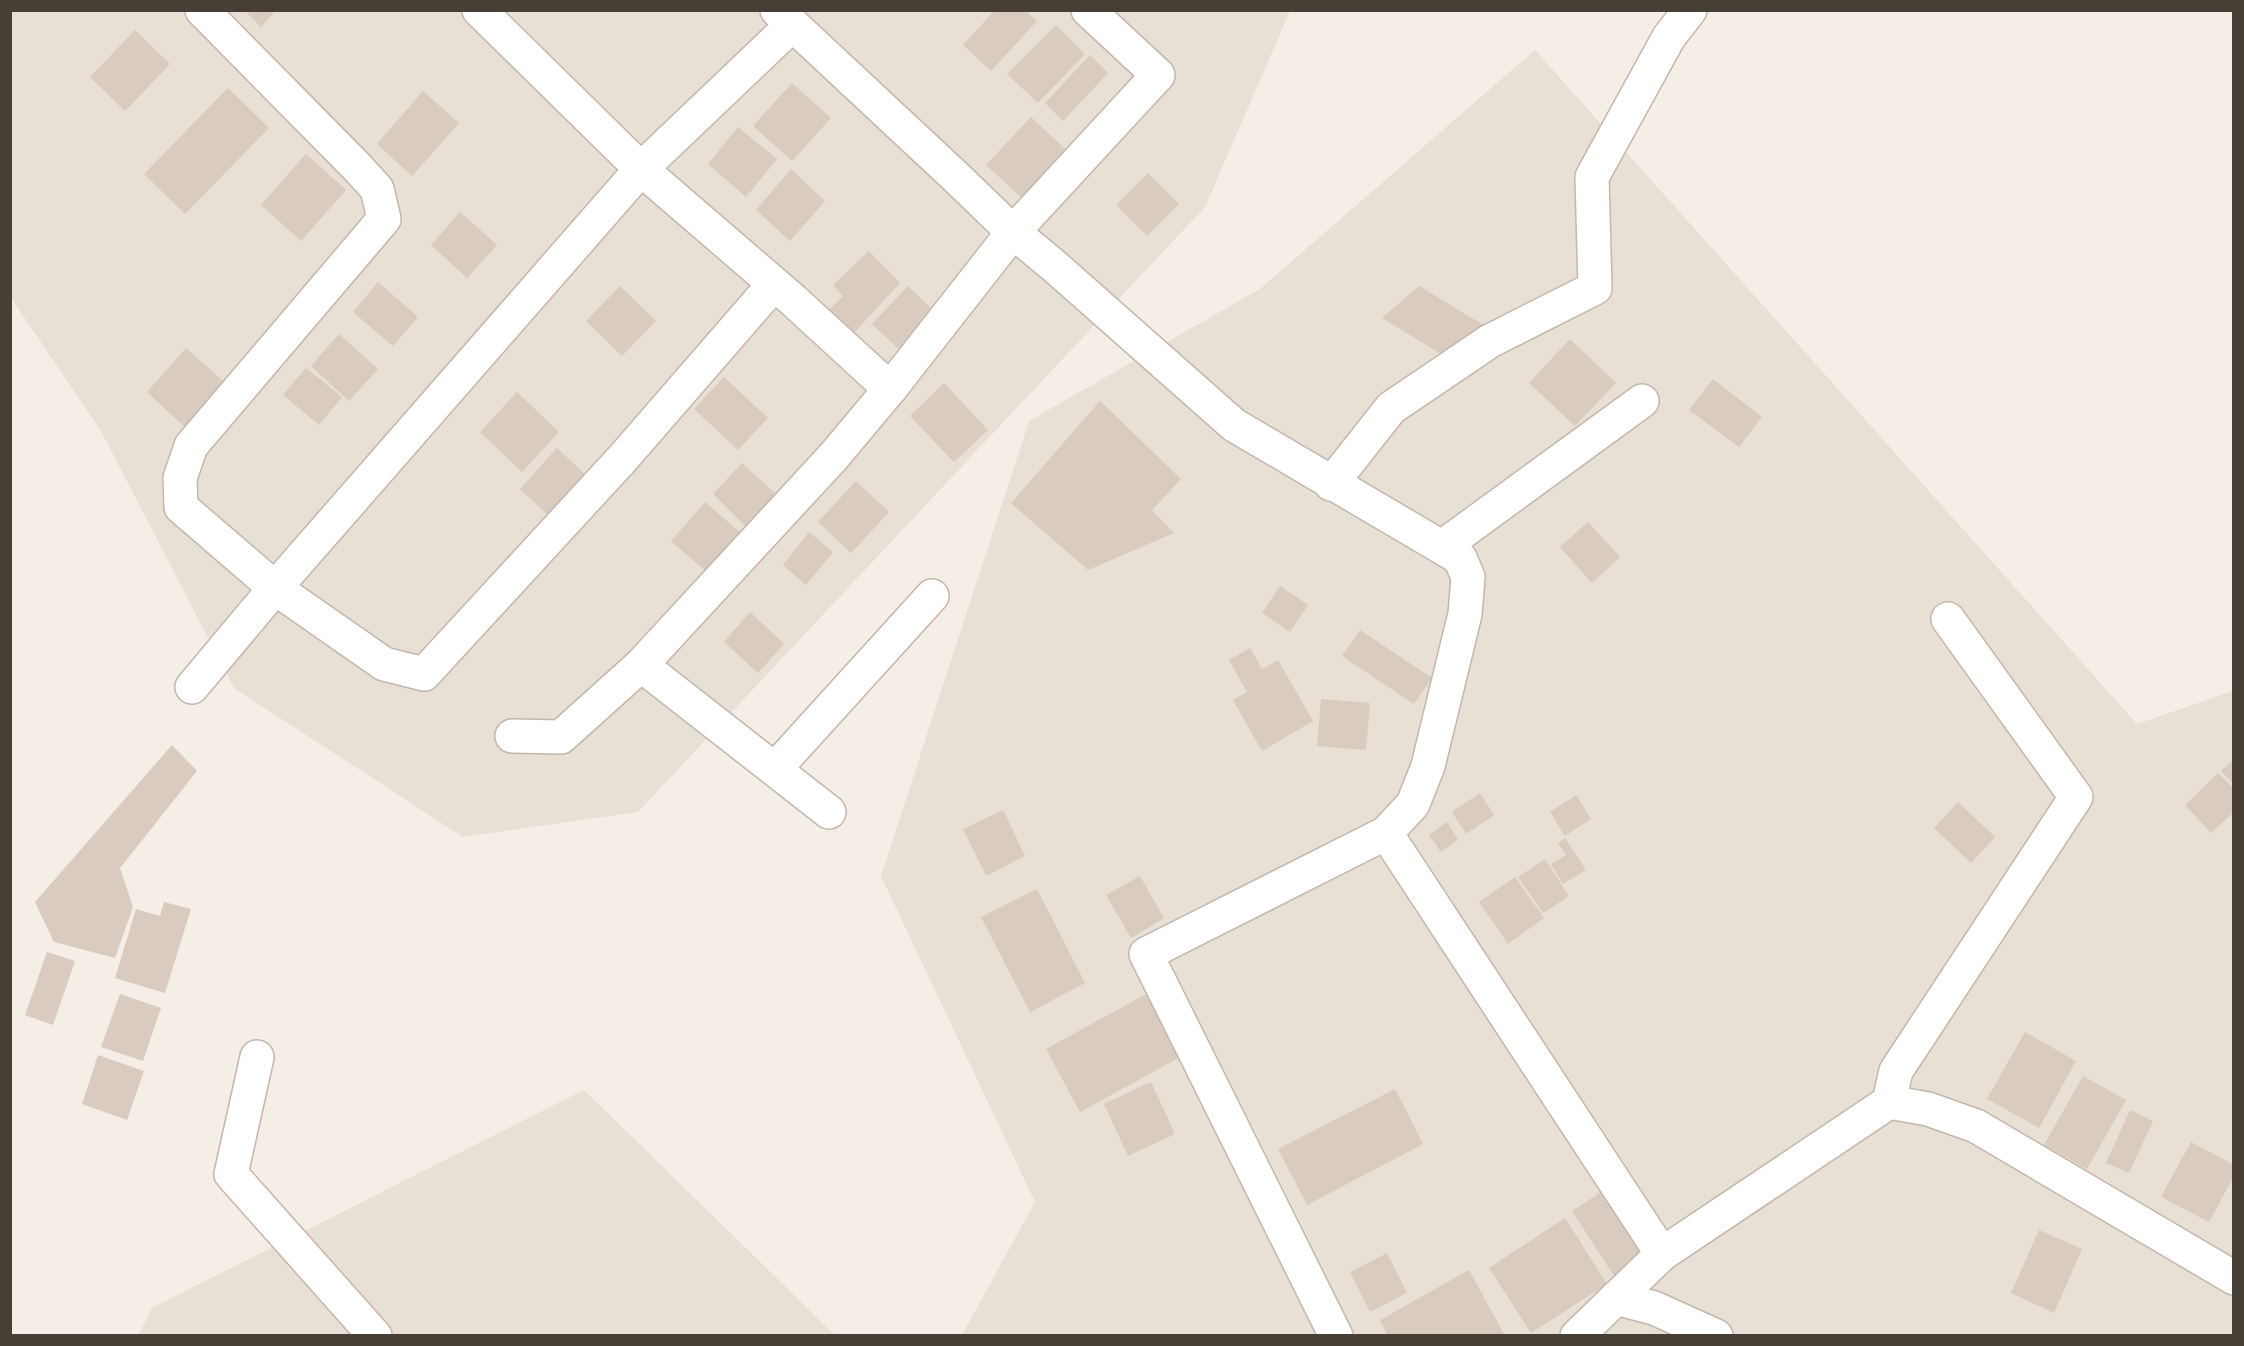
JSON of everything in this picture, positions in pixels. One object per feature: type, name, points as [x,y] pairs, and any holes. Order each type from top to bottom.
[{"type":"street","points":[[201,10],[377,189],[384,219],[191,446],[180,478],[181,507],[275,588],[384,664],[424,674],[623,458],[774,284]]},
{"type":"street","points":[[479,10],[641,168],[890,389]]},
{"type":"street","points":[[512,736],[561,736],[641,665],[834,456],[890,389],[1013,232],[1158,75],[1088,10]]},
{"type":"street","points":[[1331,484],[1391,408],[1491,340],[1595,288],[1592,177],[1669,37],[1690,10]]},
{"type":"street","points":[[192,687],[275,588],[641,168],[785,18],[1013,232],[1234,425],[1460,558],[1468,577],[1465,614],[1428,766],[1413,804],[1386,833],[1146,954],[1336,1335]]},
{"type":"street","points":[[1442,548],[1642,400]]},
{"type":"street","points":[[775,769],[932,596]]},
{"type":"street","points":[[1889,1102],[1896,1071],[2076,797],[1948,619]]},
{"type":"street","points":[[641,665],[829,812]]},
{"type":"street","points":[[1386,833],[1662,1254]]},
{"type":"street","points":[[257,1057],[231,1174],[375,1335]]},
{"type":"street","points":[[1577,1335],[1662,1254],[1889,1102],[1928,1108],[1976,1126],[2234,1278]]},
{"type":"street","points":[[1616,1298],[1654,1308],[1716,1335]]},
{"type":"shaded area","points":[[10,11],[1290,11],[1205,207],[638,812],[463,837],[234,688],[101,431],[11,298]]},
{"type":"shaded area","points":[[1535,50],[2137,724],[2233,691],[2233,1335],[962,1335],[1035,1202],[881,876],[1029,421],[1260,289]]},
{"type":"shaded area","points":[[584,1090],[835,1335],[138,1336],[152,1308]]},
{"type":"building","points":[[244,10],[276,10],[261,27]]},
{"type":"building","points":[[995,10],[1025,10],[1037,21],[991,71],[963,45]]},
{"type":"building","points":[[1056,25],[1085,54],[1038,103],[1007,74]]},
{"type":"building","points":[[135,30],[170,64],[125,111],[90,77]]},
{"type":"building","points":[[1090,55],[1108,73],[1063,121],[1045,103]]},
{"type":"building","points":[[792,83],[831,118],[792,161],[753,126]]},
{"type":"building","points":[[228,88],[269,128],[185,214],[144,174]]},
{"type":"building","points":[[423,91],[459,123],[412,176],[377,144]]},
{"type":"building","points":[[1031,117],[1067,151],[1023,199],[986,165]]},
{"type":"building","points":[[738,127],[777,159],[746,197],[708,164]]},
{"type":"building","points":[[306,154],[346,190],[301,241],[261,205]]},
{"type":"building","points":[[791,169],[825,201],[790,241],[756,210]]},
{"type":"building","points":[[1148,173],[1179,204],[1147,236],[1116,205]]},
{"type":"building","points":[[460,212],[497,245],[467,278],[431,245]]},
{"type":"building","points":[[869,251],[900,283],[851,336],[826,313],[843,296],[833,285]]},
{"type":"building","points":[[378,282],[418,317],[393,346],[353,312]]},
{"type":"building","points":[[620,286],[656,321],[622,356],[586,321]]},
{"type":"building","points":[[908,286],[938,315],[902,352],[872,324]]},
{"type":"building","points":[[1419,286],[1490,329],[1451,360],[1382,318]]},
{"type":"building","points":[[339,334],[378,369],[349,401],[311,366]]},
{"type":"building","points":[[1570,339],[1616,383],[1575,426],[1529,383]]},
{"type":"building","points":[[186,348],[226,384],[187,429],[147,392]]},
{"type":"building","points":[[306,368],[342,397],[319,425],[283,395]]},
{"type":"building","points":[[724,377],[768,418],[738,450],[694,409]]},
{"type":"building","points":[[1713,379],[1762,417],[1739,447],[1689,410]]},
{"type":"building","points":[[944,383],[988,430],[954,462],[910,416]]},
{"type":"building","points":[[517,392],[559,432],[522,472],[480,432]]},
{"type":"building","points":[[1100,401],[1181,479],[1152,510],[1174,533],[1088,570],[1011,503]]},
{"type":"building","points":[[557,448],[587,476],[550,517],[520,489]]},
{"type":"building","points":[[742,463],[778,496],[748,529],[713,494]]},
{"type":"building","points":[[856,481],[889,512],[851,553],[818,522]]},
{"type":"building","points":[[705,502],[743,535],[709,574],[671,541]]},
{"type":"building","points":[[1588,522],[1620,557],[1592,583],[1560,547]]},
{"type":"building","points":[[809,532],[833,552],[806,585],[783,565]]},
{"type":"building","points":[[1280,586],[1308,605],[1290,632],[1262,613]]},
{"type":"building","points":[[750,612],[784,644],[758,673],[724,642]]},
{"type":"building","points":[[1360,630],[1432,678],[1414,704],[1342,656]]},
{"type":"building","points":[[1250,648],[1262,669],[1278,660],[1313,721],[1262,751],[1233,700],[1247,692],[1229,660]]},
{"type":"building","points":[[1321,699],[1370,703],[1366,750],[1317,746]]},
{"type":"building","points":[[172,745],[197,771],[120,868],[133,907],[115,958],[54,942],[35,902]]},
{"type":"building","points":[[2234,759],[2234,784],[2221,771]]},
{"type":"building","points":[[2218,773],[2234,789],[2234,812],[2211,833],[2185,805]]},
{"type":"building","points":[[1480,793],[1494,815],[1466,834],[1452,812]]},
{"type":"building","points":[[1576,795],[1591,819],[1565,836],[1550,812]]},
{"type":"building","points":[[1958,802],[1995,837],[1971,863],[1934,828]]},
{"type":"building","points":[[1003,810],[1025,856],[986,876],[963,829]]},
{"type":"building","points":[[1447,822],[1458,840],[1441,852],[1429,835]]},
{"type":"building","points":[[1565,838],[1586,870],[1563,884],[1551,864],[1566,855],[1558,843]]},
{"type":"building","points":[[1545,859],[1569,896],[1543,913],[1518,877]]},
{"type":"building","points":[[1140,876],[1164,918],[1131,938],[1106,895]]},
{"type":"building","points":[[1515,877],[1544,918],[1508,944],[1479,902]]},
{"type":"building","points":[[1037,889],[1085,983],[1030,1012],[981,917]]},
{"type":"building","points":[[164,902],[191,909],[165,993],[115,978],[136,909],[160,916]]},
{"type":"building","points":[[47,952],[75,961],[53,1025],[25,1015]]},
{"type":"building","points":[[1148,993],[1182,1056],[1080,1112],[1046,1049]]},
{"type":"building","points":[[120,994],[161,1008],[143,1061],[101,1047]]},
{"type":"building","points":[[2025,1032],[2076,1061],[2039,1128],[1987,1099]]},
{"type":"building","points":[[98,1055],[144,1071],[127,1120],[82,1104]]},
{"type":"building","points":[[2083,1076],[2126,1100],[2087,1169],[2044,1145]]},
{"type":"building","points":[[1151,1082],[1175,1134],[1128,1156],[1104,1104]]},
{"type":"building","points":[[1395,1089],[1423,1144],[1307,1205],[1278,1149]]},
{"type":"building","points":[[2130,1110],[2153,1121],[2129,1173],[2106,1163]]},
{"type":"building","points":[[2191,1142],[2234,1165],[2234,1176],[2209,1222],[2161,1197]]},
{"type":"building","points":[[1606,1189],[1649,1257],[1616,1279],[1572,1211]]},
{"type":"building","points":[[1565,1218],[1607,1284],[1531,1333],[1489,1268]]},
{"type":"building","points":[[2039,1230],[2082,1249],[2054,1313],[2011,1293]]},
{"type":"building","points":[[1387,1253],[1407,1293],[1370,1312],[1350,1272]]},
{"type":"building","points":[[1469,1270],[1505,1336],[1388,1336],[1380,1320]]}]
